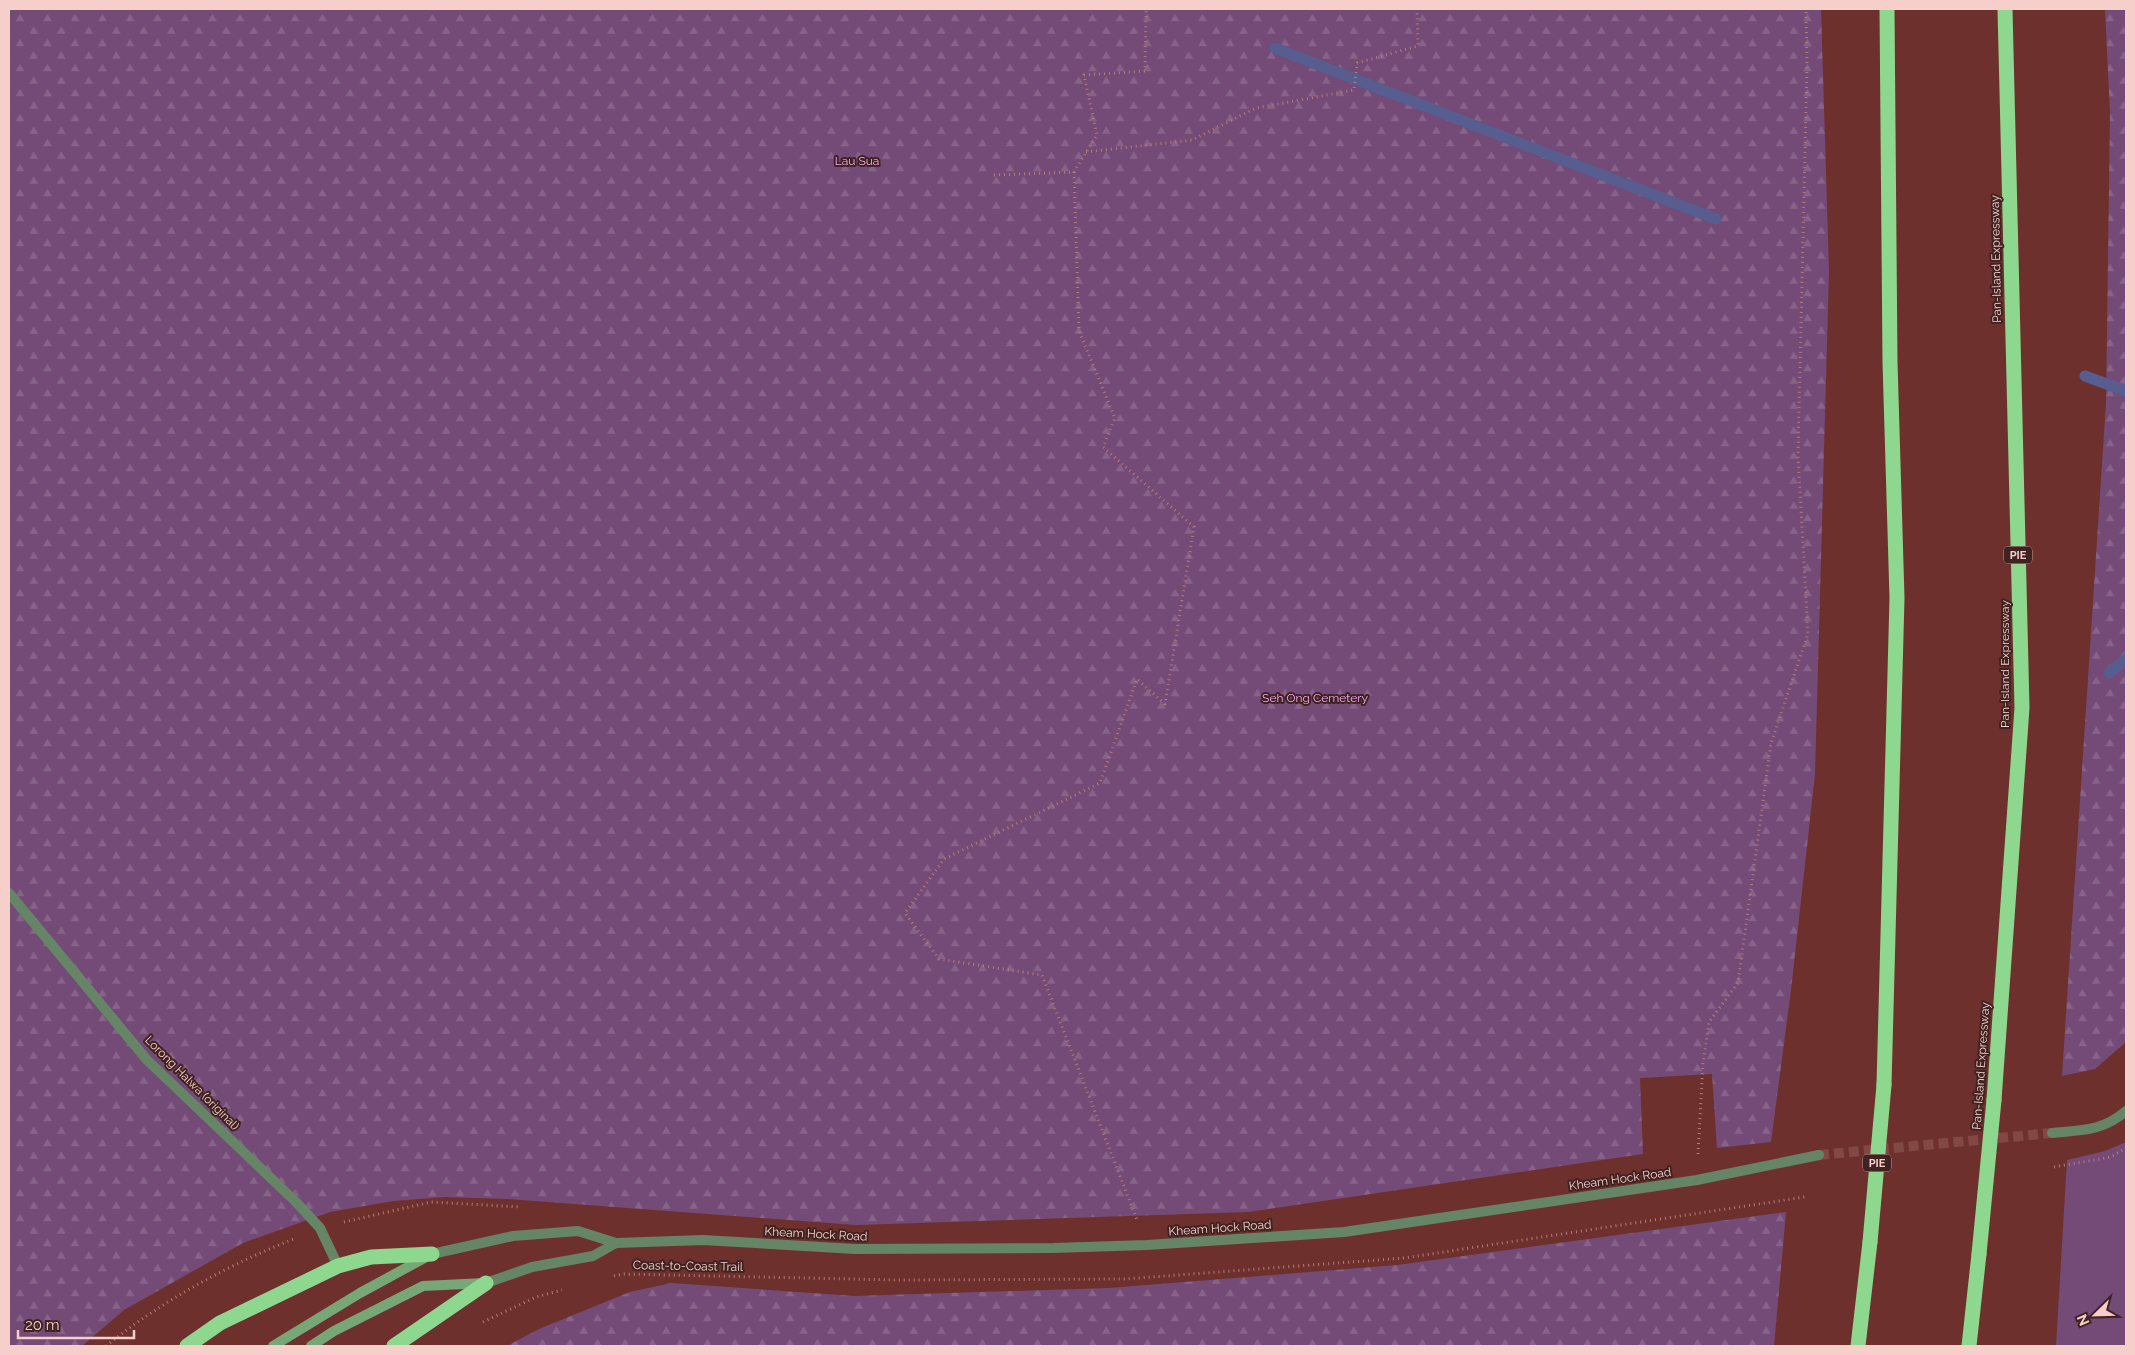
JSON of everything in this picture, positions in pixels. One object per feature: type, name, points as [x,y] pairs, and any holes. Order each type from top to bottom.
[{"type":"highway","name":"PIE","points":[[1858,1346],[1870,1242],[1884,1085],[1897,598],[1890,362],[1887,9]]},
{"type":"highway","name":"Pan-Island Expressway","points":[[1969,1346],[1994,1100],[2022,708],[2005,9]]},
{"type":"highway","points":[[187,1346],[220,1323],[338,1266],[371,1258],[432,1254]]},
{"type":"highway","points":[[394,1346],[486,1283]]},
{"type":"street","name":"Lorong Halwa (original)","points":[[9,893],[147,1060],[296,1202],[320,1228],[338,1266]]},
{"type":"street","points":[[2052,1133],[2096,1128],[2116,1120],[2126,1110]]},
{"type":"street","name":"Kheam Hock Road","points":[[432,1254],[513,1236],[578,1231],[616,1244],[703,1240],[854,1249],[1053,1248],[1147,1245],[1344,1232],[1697,1180],[1819,1155]]},
{"type":"street","name":"Kheam Hock Road","points":[[486,1283],[532,1267],[593,1256],[616,1244]]},
{"type":"street","points":[[273,1346],[360,1293],[432,1254]]},
{"type":"street","points":[[311,1346],[334,1331],[423,1286],[486,1283]]},
{"type":"path","points":[[1146,9],[1145,70],[1084,75],[1097,135],[1074,172],[1078,331],[1115,418],[1103,447],[1194,527],[1165,704],[1137,679],[1100,783],[944,859],[905,913],[939,959],[1042,976],[1147,1245]]},
{"type":"path","points":[[1086,152],[1192,140],[1256,108],[1354,90],[1358,63],[1418,46],[1417,9]]},
{"type":"path","points":[[1697,1180],[1703,1063],[1709,1022],[1738,983],[1772,743],[1808,634],[1798,455],[1807,64],[1806,9]]},
{"type":"path","points":[[994,175],[1074,172]]},
{"type":"path","points":[[2054,1167],[2111,1157],[2126,1148]]},
{"type":"path","name":"Coast-to-Coast Trail","points":[[613,1276],[623,1274],[854,1279]]},
{"type":"path","points":[[475,1326],[536,1297],[565,1289]]},
{"type":"green space","name":"Seh Ong Cemetery","points":[[9,9],[1821,9],[1829,271],[1815,774],[1791,990],[1771,1142],[1717,1148],[1712,1074],[1640,1078],[1643,1154],[1248,1212],[856,1225],[508,1199],[445,1197],[393,1201],[330,1212],[243,1243],[124,1310],[82,1346],[9,1346]]},
{"type":"green space","points":[[2105,9],[2126,9],[2126,1042],[2095,1069],[2062,1076],[2106,403],[2110,114]]},
{"type":"green space","points":[[2126,1142],[2126,1346],[2056,1346],[2067,1160],[2105,1151]]},
{"type":"green space","points":[[1786,1212],[1774,1346],[507,1346],[539,1329],[630,1292],[671,1283],[854,1296],[1109,1288],[1397,1265]]},
{"type":"waterway","points":[[1275,48],[1716,219]]},
{"type":"waterway","points":[[2085,376],[2126,391]]},
{"type":"waterway","points":[[2109,673],[2126,659]]},
{"type":"tunnel","points":[[1819,1155],[2052,1133]]},
{"type":"park label","name":"Lau Sua","points":[[857,161]]}]
